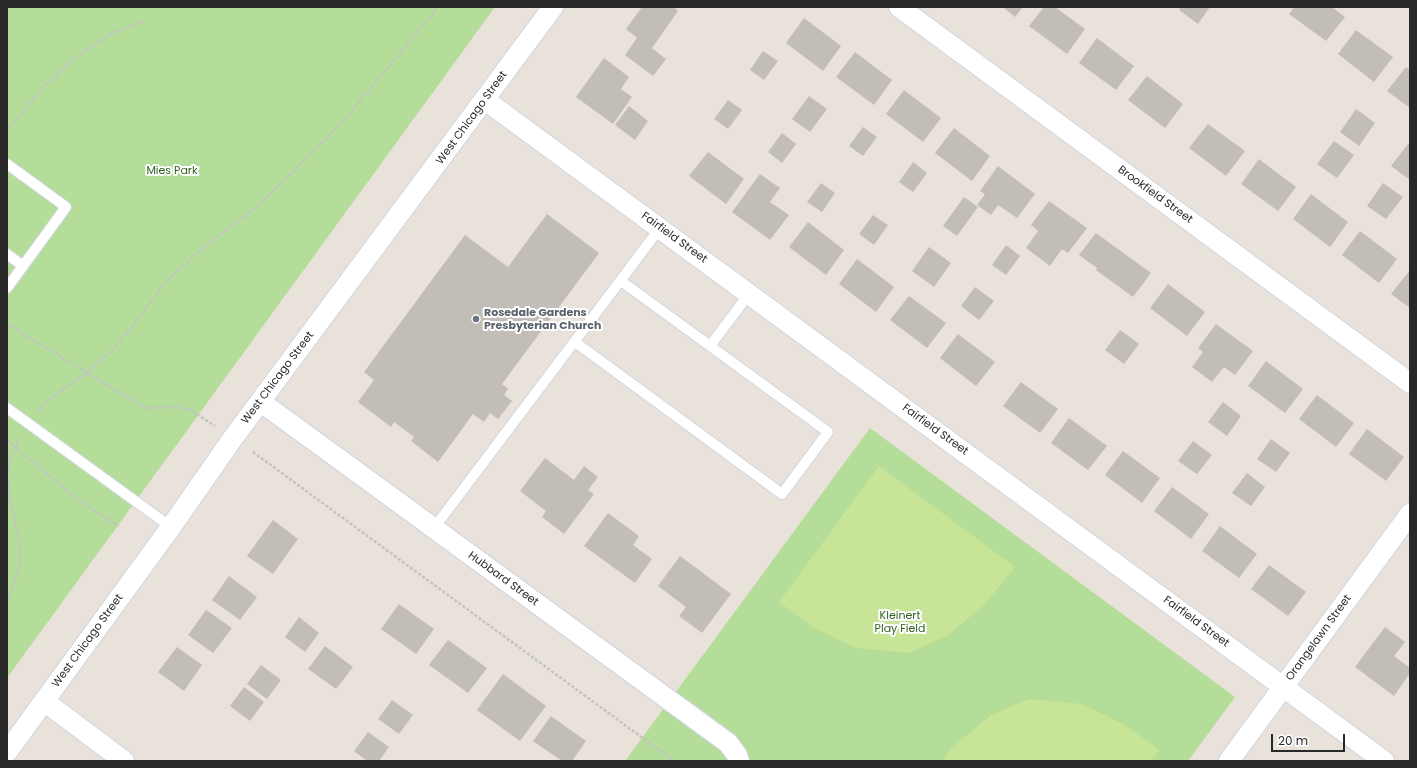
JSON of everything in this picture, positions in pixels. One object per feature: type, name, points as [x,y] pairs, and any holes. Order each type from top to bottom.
[{"type":"street","name":"West Chicago Street","points":[[7,752],[171,527],[233,438],[553,7]]},
{"type":"street","name":"Brookfield Street","points":[[900,7],[1410,383]]},
{"type":"street","name":"Fairfield Street","points":[[485,100],[1384,761]]},
{"type":"street","name":"Hubbard Street","points":[[261,402],[728,743],[737,755],[739,761]]},
{"type":"street","name":"Orangelawn Street","points":[[1229,761],[1410,514]]},
{"type":"street","points":[[44,701],[124,761]]},
{"type":"lane","points":[[7,164],[66,207],[7,288]]},
{"type":"lane","points":[[434,528],[660,228]]},
{"type":"lane","points":[[7,254],[23,266]]},
{"type":"lane","points":[[575,342],[782,494],[828,432],[621,281]]},
{"type":"lane","points":[[710,346],[749,294]]},
{"type":"lane","points":[[7,408],[171,527]]},
{"type":"path","points":[[7,600],[19,573],[20,549],[8,496],[7,466],[14,446],[36,412],[50,399],[87,373],[120,342],[169,279],[210,242],[249,213],[289,176],[343,122],[438,7]]},
{"type":"path","points":[[7,131],[46,84],[76,57],[112,33],[146,21]]},
{"type":"path","points":[[7,324],[145,408],[177,407],[190,410],[233,438]]},
{"type":"path","points":[[7,440],[79,501],[119,526]]},
{"type":"path","points":[[253,452],[674,761]]},
{"type":"green space","name":"Mies Park","points":[[7,7],[495,7],[7,678]]},
{"type":"green space","name":"Kleinert Play Field","points":[[870,428],[1235,697],[1188,761],[625,761]]},
{"type":"green space","points":[[879,466],[1015,567],[985,604],[947,636],[909,653],[856,648],[814,628],[779,602]]},
{"type":"green space","points":[[1029,699],[1082,704],[1123,724],[1159,750],[1151,761],[942,761],[953,747],[991,715]]},
{"type":"building","points":[[642,7],[673,7],[678,11],[652,48],[666,59],[653,76],[625,55],[637,38],[626,29]]},
{"type":"building","points":[[1003,7],[1023,7],[1015,17]]},
{"type":"building","points":[[1044,7],[1055,7],[1085,29],[1067,54],[1029,26]]},
{"type":"building","points":[[1181,7],[1210,7],[1198,24],[1179,10]]},
{"type":"building","points":[[1294,7],[1332,7],[1345,17],[1326,41],[1289,14]]},
{"type":"building","points":[[804,18],[841,46],[823,71],[786,43]]},
{"type":"building","points":[[1356,30],[1393,57],[1374,82],[1338,54]]},
{"type":"building","points":[[1097,38],[1134,66],[1116,90],[1079,63]]},
{"type":"building","points":[[763,51],[778,61],[764,80],[750,70]]},
{"type":"building","points":[[855,52],[892,80],[874,105],[836,77]]},
{"type":"building","points":[[604,58],[629,77],[621,89],[632,97],[613,124],[576,97]]},
{"type":"building","points":[[1406,67],[1410,70],[1410,108],[1387,91]]},
{"type":"building","points":[[1147,76],[1183,104],[1165,128],[1128,100]]},
{"type":"building","points":[[904,90],[941,118],[923,142],[886,114]]},
{"type":"building","points":[[809,96],[827,109],[810,132],[792,119]]},
{"type":"building","points":[[728,100],[742,110],[728,129],[714,119]]},
{"type":"building","points":[[629,106],[648,121],[635,140],[615,125]]},
{"type":"building","points":[[1356,109],[1375,123],[1359,146],[1340,132]]},
{"type":"building","points":[[1208,124],[1245,151],[1226,176],[1189,148]]},
{"type":"building","points":[[863,127],[877,137],[863,156],[849,146]]},
{"type":"building","points":[[954,128],[990,156],[972,181],[935,153]]},
{"type":"building","points":[[782,133],[796,144],[782,163],[768,152]]},
{"type":"building","points":[[1334,141],[1354,155],[1337,178],[1317,164]]},
{"type":"building","points":[[1408,144],[1410,145],[1410,180],[1391,166]]},
{"type":"building","points":[[708,152],[744,179],[726,204],[689,176]]},
{"type":"building","points":[[1259,159],[1296,187],[1278,211],[1241,184]]},
{"type":"building","points":[[913,162],[927,173],[913,192],[899,182]]},
{"type":"building","points":[[998,166],[1035,194],[1017,218],[998,205],[991,215],[977,205],[985,194],[980,191]]},
{"type":"building","points":[[760,174],[780,188],[770,202],[789,215],[770,240],[732,212]]},
{"type":"building","points":[[821,183],[835,193],[822,212],[807,202]]},
{"type":"building","points":[[1383,183],[1403,197],[1386,219],[1367,206]]},
{"type":"building","points":[[1311,194],[1348,222],[1330,247],[1293,219]]},
{"type":"building","points":[[964,197],[978,207],[957,236],[943,226]]},
{"type":"building","points":[[1049,201],[1087,228],[1068,253],[1062,249],[1050,266],[1026,248],[1038,231],[1031,225]]},
{"type":"building","name":"Rosedale Gardens Presbyterian Church","points":[[547,214],[599,253],[502,384],[508,389],[504,395],[512,401],[498,419],[490,413],[484,422],[473,414],[438,462],[411,441],[414,437],[394,422],[391,427],[358,402],[374,380],[364,372],[465,235],[508,267]]},
{"type":"building","points":[[873,215],[888,225],[874,245],[859,234]]},
{"type":"building","points":[[808,222],[844,250],[826,275],[789,247]]},
{"type":"building","points":[[1360,231],[1397,259],[1379,283],[1342,255]]},
{"type":"building","points":[[1096,233],[1151,273],[1133,297],[1096,270],[1097,268],[1079,255]]},
{"type":"building","points":[[1006,245],[1020,256],[1006,275],[992,265]]},
{"type":"building","points":[[929,247],[951,263],[934,287],[912,271]]},
{"type":"building","points":[[857,259],[894,287],[876,312],[839,284]]},
{"type":"building","points":[[1410,270],[1410,308],[1391,294]]},
{"type":"building","points":[[1168,284],[1205,312],[1187,336],[1150,308]]},
{"type":"building","points":[[975,287],[994,301],[979,320],[961,306]]},
{"type":"building","points":[[909,296],[946,323],[927,348],[890,320]]},
{"type":"building","points":[[1216,324],[1253,351],[1235,375],[1224,367],[1212,382],[1192,367],[1203,352],[1198,348]]},
{"type":"building","points":[[1120,330],[1139,344],[1124,364],[1105,350]]},
{"type":"building","points":[[958,334],[995,362],[976,386],[940,358]]},
{"type":"building","points":[[1266,361],[1303,389],[1285,413],[1248,386]]},
{"type":"building","points":[[1021,382],[1058,409],[1040,433],[1003,406]]},
{"type":"building","points":[[1317,395],[1354,423],[1336,447],[1299,419]]},
{"type":"building","points":[[1223,402],[1241,416],[1227,436],[1208,422]]},
{"type":"building","points":[[1069,418],[1107,446],[1088,470],[1051,443]]},
{"type":"building","points":[[1367,429],[1404,457],[1386,481],[1349,454]]},
{"type":"building","points":[[1271,439],[1290,453],[1276,472],[1257,459]]},
{"type":"building","points":[[1193,441],[1212,455],[1197,474],[1178,461]]},
{"type":"building","points":[[1123,451],[1160,478],[1142,503],[1105,475]]},
{"type":"building","points":[[545,458],[574,480],[584,466],[598,477],[588,490],[594,494],[564,534],[542,517],[546,511],[520,491]]},
{"type":"building","points":[[1247,473],[1265,487],[1251,506],[1232,493]]},
{"type":"building","points":[[1172,487],[1209,514],[1191,539],[1154,511]]},
{"type":"building","points":[[608,513],[639,536],[633,545],[652,559],[635,583],[584,546]]},
{"type":"building","points":[[273,520],[298,539],[273,574],[247,556]]},
{"type":"building","points":[[1220,526],[1257,554],[1239,578],[1202,551]]},
{"type":"building","points":[[680,556],[731,594],[702,633],[679,616],[686,607],[658,586]]},
{"type":"building","points":[[1269,565],[1306,592],[1288,616],[1251,589]]},
{"type":"building","points":[[229,576],[257,597],[240,620],[212,600]]},
{"type":"building","points":[[399,604],[434,629],[416,654],[381,629]]},
{"type":"building","points":[[206,610],[232,628],[213,653],[188,635]]},
{"type":"building","points":[[299,617],[319,633],[305,652],[285,637]]},
{"type":"building","points":[[1385,627],[1405,642],[1394,656],[1410,668],[1410,673],[1394,696],[1355,667]]},
{"type":"building","points":[[448,640],[487,668],[468,693],[429,665]]},
{"type":"building","points":[[325,646],[353,667],[336,689],[308,669]]},
{"type":"building","points":[[177,647],[202,665],[184,691],[158,672]]},
{"type":"building","points":[[261,665],[281,680],[267,699],[247,684]]},
{"type":"building","points":[[503,674],[546,706],[520,741],[477,710]]},
{"type":"building","points":[[244,687],[264,702],[250,721],[230,706]]},
{"type":"building","points":[[392,700],[413,715],[399,734],[378,719]]},
{"type":"building","points":[[551,716],[586,741],[572,761],[562,761],[533,741]]},
{"type":"building","points":[[368,732],[389,747],[379,761],[367,761],[354,751]]},
{"type":"place","name":"Rosedale Gardens Presbyterian Church","points":[[476,319]]}]
